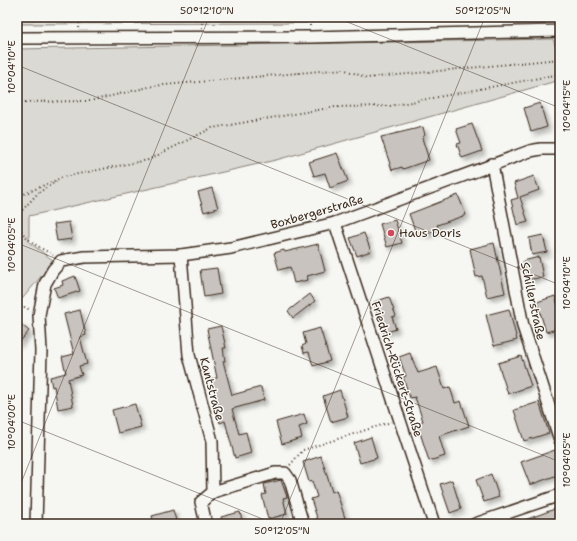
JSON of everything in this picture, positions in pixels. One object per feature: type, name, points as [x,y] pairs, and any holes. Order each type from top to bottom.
[{"type":"street","points":[[17,38],[560,31]]},
{"type":"street","name":"Boxbergerstraße","points":[[66,260],[181,255],[231,248],[335,223],[492,164],[541,148],[560,149]]},
{"type":"street","name":"Schillerstraße","points":[[492,164],[522,326],[560,440]]},
{"type":"street","name":"Friedrich-Rückert-Straße","points":[[335,223],[434,524]]},
{"type":"street","name":"Kantstraße","points":[[181,255],[189,354],[212,441],[213,492]]},
{"type":"street","points":[[36,524],[41,351],[39,315],[45,284],[53,270],[66,260]]},
{"type":"street","points":[[206,524],[201,502],[213,492],[275,473],[285,473],[290,480],[303,524]]},
{"type":"street","points":[[475,524],[560,495]]},
{"type":"path","points":[[17,102],[90,101],[153,86],[343,69],[367,78],[560,59]]},
{"type":"path","points":[[17,197],[64,177],[148,160],[212,128],[335,107],[390,106],[487,89],[560,74]]},
{"type":"path","points":[[64,177],[38,193],[18,216],[18,219],[24,237],[66,260]]},
{"type":"path","points":[[293,460],[304,450],[400,419]]},
{"type":"shaded area","points":[[17,17],[307,17],[307,23],[17,24]]},
{"type":"shaded area","points":[[553,39],[560,61],[560,80],[276,160],[29,216],[29,242],[54,261],[17,305],[17,49]]},
{"type":"building","points":[[540,103],[547,127],[531,132],[524,108]]},
{"type":"building","points":[[472,124],[482,151],[462,158],[457,144],[461,143],[456,129]]},
{"type":"building","points":[[423,127],[425,135],[422,138],[429,160],[403,169],[402,167],[392,170],[381,137]]},
{"type":"building","points":[[337,153],[348,181],[330,188],[325,173],[314,176],[309,162]]},
{"type":"building","points":[[534,176],[539,190],[520,197],[528,222],[517,225],[511,200],[518,198],[514,183]]},
{"type":"building","points":[[212,188],[218,208],[204,212],[198,192]]},
{"type":"building","points":[[458,195],[466,215],[437,225],[439,230],[424,235],[422,231],[416,233],[409,214]]},
{"type":"building","name":"Haus Doris","points":[[395,220],[402,243],[387,247],[380,224]]},
{"type":"building","points":[[69,222],[72,239],[57,241],[54,224]]},
{"type":"building","points":[[364,233],[371,251],[357,256],[350,238]]},
{"type":"building","points":[[543,235],[547,252],[532,255],[529,238]]},
{"type":"building","points":[[494,243],[505,293],[487,297],[482,276],[476,277],[470,249]]},
{"type":"building","points":[[318,244],[325,271],[307,276],[308,280],[294,283],[290,267],[279,270],[274,253],[284,250],[285,252]]},
{"type":"building","points":[[539,257],[543,277],[527,280],[523,261]]},
{"type":"building","points":[[217,268],[221,294],[204,297],[200,270]]},
{"type":"building","points":[[75,276],[80,291],[58,298],[54,288],[63,285],[62,281]]},
{"type":"building","points":[[310,294],[315,301],[293,318],[288,311]]},
{"type":"building","points":[[555,296],[560,312],[560,328],[546,332],[537,302]]},
{"type":"building","points":[[389,297],[396,316],[392,317],[396,329],[384,333],[374,302]]},
{"type":"building","points":[[509,309],[517,340],[494,346],[486,315]]},
{"type":"building","points":[[80,310],[86,335],[80,337],[87,364],[79,366],[82,375],[68,379],[73,406],[58,409],[54,386],[52,387],[50,377],[66,373],[62,357],[74,354],[64,314]]},
{"type":"building","points":[[17,321],[29,331],[17,345]]},
{"type":"building","points":[[221,326],[226,348],[223,348],[225,361],[223,361],[232,395],[261,387],[264,400],[232,409],[239,434],[246,432],[251,453],[235,458],[225,421],[220,423],[215,405],[218,404],[211,379],[217,378],[207,329]]},
{"type":"building","points":[[320,328],[330,361],[313,366],[309,352],[304,353],[302,346],[306,344],[303,333]]},
{"type":"building","points":[[410,353],[418,373],[437,367],[444,389],[450,387],[455,403],[461,401],[469,426],[439,436],[445,456],[429,461],[417,423],[423,421],[415,397],[410,398],[403,377],[406,376],[399,357]]},
{"type":"building","points":[[521,356],[531,386],[508,394],[498,363]]},
{"type":"building","points":[[340,390],[348,417],[331,422],[323,396]]},
{"type":"building","points":[[539,402],[549,433],[524,441],[514,410]]},
{"type":"building","points":[[135,404],[141,427],[118,433],[112,410]]},
{"type":"building","points":[[304,414],[307,424],[299,427],[302,438],[282,444],[276,422]]},
{"type":"building","points":[[371,437],[377,458],[360,463],[354,443]]},
{"type":"building","points":[[555,450],[560,465],[560,474],[530,485],[521,462]]},
{"type":"building","points":[[321,456],[332,492],[336,490],[345,518],[343,519],[345,524],[319,524],[311,499],[317,497],[312,481],[309,482],[303,462]]},
{"type":"building","points":[[491,474],[499,497],[484,502],[476,480]]},
{"type":"building","points":[[281,480],[287,497],[283,498],[287,514],[268,519],[262,495],[266,494],[264,484]]},
{"type":"building","points":[[452,480],[461,509],[450,513],[440,484]]},
{"type":"building","points":[[560,507],[560,524],[517,524],[517,523]]},
{"type":"building","points":[[173,510],[177,524],[154,524],[152,516]]},
{"type":"building","points":[[240,512],[243,524],[222,524],[221,517]]},
{"type":"place","name":"Haus Doris","points":[[391,233]]}]
